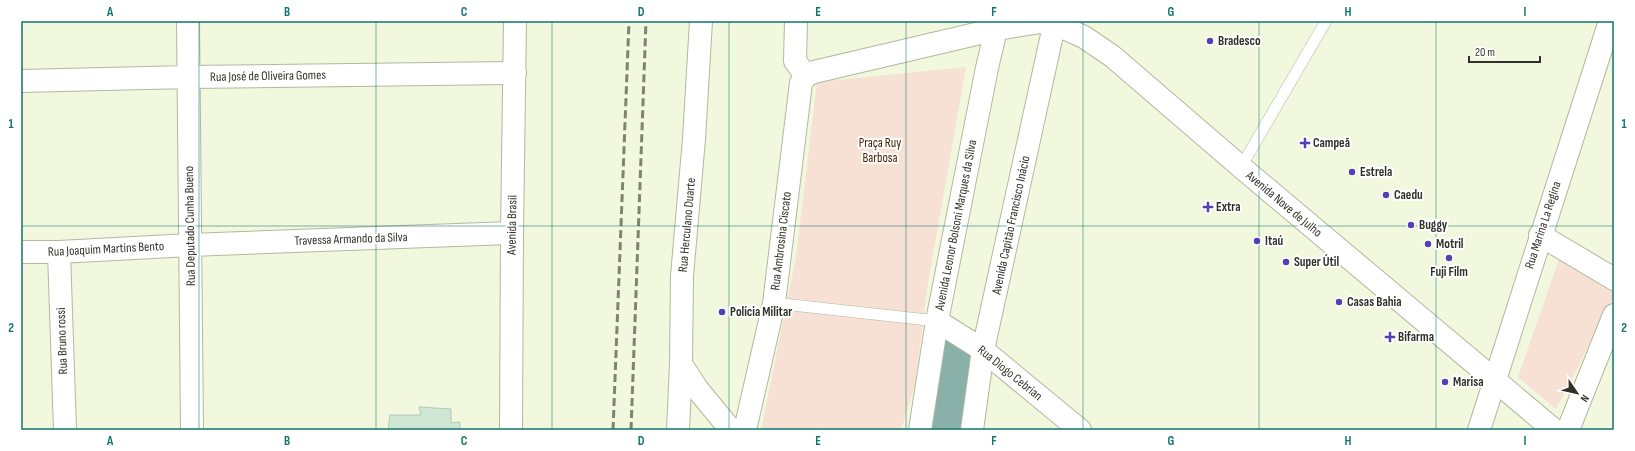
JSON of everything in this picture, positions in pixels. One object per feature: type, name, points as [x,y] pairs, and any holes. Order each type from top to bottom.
[{"type":"street","name":"Rua Deputado Cunha Bueno","points":[[188,21],[192,430]]},
{"type":"street","name":"Avenida Brasil","points":[[510,430],[515,21]]},
{"type":"street","name":"Rua Herculano Duarte","points":[[678,430],[682,364],[682,276],[694,139],[701,21]]},
{"type":"street","name":"Rua Ambrosina Ciscato","points":[[745,430],[774,303],[801,83],[796,21]]},
{"type":"street","name":"Rua Marina La Regina","points":[[1479,430],[1540,235],[1610,21]]},
{"type":"street","name":"Avenida Nove de Julho","points":[[997,25],[1040,22],[1055,23],[1084,37],[1112,56],[1241,168],[1554,430]]},
{"type":"street","name":"Avenida Capitão Francisco Inácio","points":[[972,430],[983,350],[1055,23]]},
{"type":"street","points":[[800,68],[814,72],[997,25]]},
{"type":"street","name":"Avenida Leonor Bolsoni Marques da Silva","points":[[920,430],[937,321],[986,68],[997,25]]},
{"type":"street","name":"Rua José de Oliveira Gomes","points":[[21,81],[188,77],[515,73]]},
{"type":"street","name":"Travessa Armando da Silva","points":[[190,245],[512,233]]},
{"type":"street","points":[[1540,235],[1614,279]]},
{"type":"street","name":"Rua Joaquim Martins Bento","points":[[21,252],[59,252],[190,245]]},
{"type":"street","name":"Rua Bruno rossi","points":[[59,252],[64,430]]},
{"type":"street","points":[[1568,430],[1614,315]]},
{"type":"street","name":"Rua Diogo Cebrian","points":[[937,321],[983,350],[1080,430]]},
{"type":"street","points":[[682,364],[698,390],[732,430]]},
{"type":"lane","points":[[1241,168],[1326,21]]},
{"type":"lane","points":[[774,303],[937,321]]},
{"type":"green space","name":"Praça Ruy Barbosa","points":[[966,67],[928,283],[915,385],[901,430],[761,430],[796,257],[817,82]]},
{"type":"green space","points":[[1559,259],[1614,292],[1614,297],[1556,409],[1518,377]]},
{"type":"building","points":[[419,407],[451,409],[451,423],[460,422],[460,430],[388,430],[390,415],[421,415]]},
{"type":"waterway","points":[[953,430],[964,351]]},
{"type":"railway","points":[[613,430],[629,21]]},
{"type":"railway","points":[[631,430],[646,21]]},
{"type":"place","name":"Bradesco","points":[[1210,41]]},
{"type":"place","name":"Campeã","points":[[1305,143]]},
{"type":"place","name":"Estrela","points":[[1352,172]]},
{"type":"place","name":"Caedu","points":[[1386,195]]},
{"type":"place","name":"Extra","points":[[1208,207]]},
{"type":"place","name":"Buggy","points":[[1411,225]]},
{"type":"place","name":"Itaú","points":[[1257,241]]},
{"type":"place","name":"Motril","points":[[1428,244]]},
{"type":"place","name":"Fuji Film","points":[[1449,258]]},
{"type":"place","name":"Super Útil","points":[[1286,262]]},
{"type":"place","name":"Casas Bahia","points":[[1339,302]]},
{"type":"place","name":"Polícia Militar","points":[[722,312]]},
{"type":"place","name":"Bifarma","points":[[1390,337]]},
{"type":"place","name":"Marisa","points":[[1445,382]]}]
